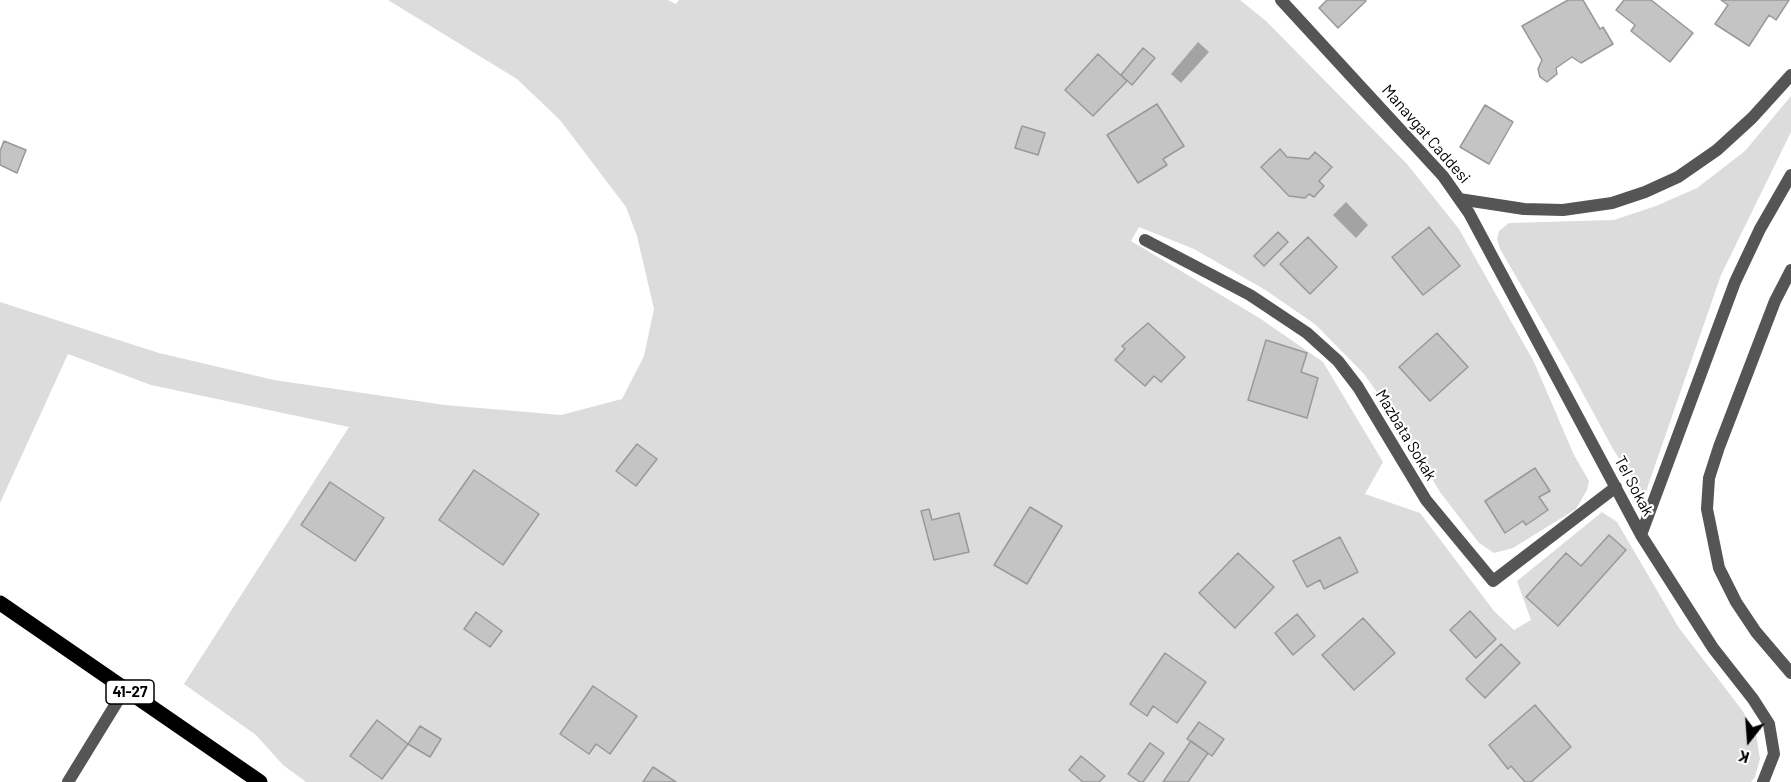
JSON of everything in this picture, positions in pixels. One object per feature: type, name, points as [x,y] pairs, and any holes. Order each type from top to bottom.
[{"type":"main road","name":"41-27","points":[[0,603],[260,782]]},
{"type":"street","name":"Manavgat Caddesi","points":[[1281,0],[1443,176],[1460,199],[1524,209],[1563,210],[1612,203],[1645,192],[1678,177],[1717,150],[1752,118],[1791,75]]},
{"type":"street","points":[[1641,535],[1735,282],[1760,229],[1791,175]]},
{"type":"street","name":"Tel Sokak","points":[[1460,199],[1641,535],[1707,639],[1769,724],[1774,754],[1763,782]]},
{"type":"street","name":"Mazbata Sokak","points":[[1145,240],[1250,295],[1307,333],[1338,361],[1358,387],[1426,500],[1493,581],[1616,487]]},
{"type":"street","points":[[1791,270],[1771,312],[1708,478],[1707,509],[1719,568],[1736,602],[1756,632],[1791,673]]},
{"type":"street","points":[[68,782],[125,689]]},
{"type":"shaded area","points":[[388,0],[668,0],[676,4],[679,0],[1240,0],[1266,21],[1407,164],[1459,229],[1534,362],[1574,455],[1589,481],[1587,490],[1576,509],[1513,548],[1494,553],[1479,543],[1440,492],[1396,419],[1364,374],[1316,325],[1267,291],[1194,249],[1139,227],[1131,241],[1261,319],[1323,362],[1383,462],[1365,494],[1420,513],[1494,611],[1514,630],[1531,620],[1517,581],[1602,512],[1617,522],[1679,628],[1742,710],[1756,734],[1760,759],[1755,777],[1751,782],[306,782],[283,765],[256,735],[184,684],[349,427],[151,385],[68,354],[0,503],[0,302],[159,353],[274,380],[445,405],[561,415],[622,399],[644,356],[654,309],[637,236],[626,207],[560,120],[517,79]]},
{"type":"shaded area","points":[[1198,42],[1209,52],[1181,83],[1171,74]]},
{"type":"shaded area","points":[[1791,96],[1791,132],[1721,275],[1644,497],[1613,449],[1500,249],[1497,239],[1499,231],[1509,223],[1614,220],[1656,206],[1697,188],[1745,151]]},
{"type":"shaded area","points":[[1346,202],[1368,225],[1356,238],[1333,215]]},
{"type":"building","points":[[1327,0],[1366,1],[1338,28],[1319,8]]},
{"type":"building","points":[[1568,0],[1583,0],[1600,29],[1603,27],[1613,44],[1581,63],[1572,57],[1556,68],[1557,74],[1547,82],[1540,77],[1538,69],[1542,60],[1522,26]]},
{"type":"building","points":[[1624,0],[1651,0],[1693,33],[1670,62],[1631,31],[1635,25],[1616,10]]},
{"type":"building","points":[[1721,0],[1789,0],[1776,20],[1769,15],[1749,46],[1715,24],[1728,5]]},
{"type":"building","points":[[1143,48],[1155,58],[1132,85],[1121,75]]},
{"type":"building","points":[[1098,54],[1127,81],[1093,116],[1065,90]]},
{"type":"building","points":[[1157,104],[1184,146],[1163,159],[1167,165],[1138,183],[1107,135]]},
{"type":"building","points":[[1485,105],[1513,122],[1489,164],[1460,147]]},
{"type":"building","points":[[1022,126],[1045,133],[1038,155],[1015,148]]},
{"type":"building","points":[[4,141],[26,150],[17,173],[0,165],[0,151]]},
{"type":"building","points":[[1280,149],[1287,157],[1309,159],[1315,152],[1332,167],[1319,181],[1324,186],[1314,197],[1309,194],[1305,198],[1289,196],[1261,167]]},
{"type":"building","points":[[1429,227],[1460,266],[1423,295],[1392,257]]},
{"type":"building","points":[[1278,232],[1288,242],[1264,266],[1254,256]]},
{"type":"building","points":[[1308,237],[1337,267],[1310,294],[1280,264]]},
{"type":"building","points":[[1148,323],[1185,357],[1161,382],[1154,376],[1145,386],[1115,360],[1125,349],[1122,346]]},
{"type":"building","points":[[1437,333],[1468,367],[1430,401],[1399,367]]},
{"type":"building","points":[[1266,340],[1307,353],[1301,372],[1318,378],[1307,418],[1248,400]]},
{"type":"building","points":[[637,444],[657,459],[636,486],[616,471]]},
{"type":"building","points":[[1535,468],[1550,491],[1539,497],[1548,510],[1526,525],[1523,521],[1505,533],[1485,501]]},
{"type":"building","points":[[474,470],[539,514],[503,565],[439,520]]},
{"type":"building","points":[[330,482],[384,518],[355,561],[301,525]]},
{"type":"building","points":[[1030,507],[1062,526],[1027,584],[994,565]]},
{"type":"building","points":[[929,509],[932,520],[959,513],[969,552],[934,560],[921,511]]},
{"type":"building","points":[[1609,535],[1626,550],[1558,626],[1526,597],[1566,553],[1581,566]]},
{"type":"building","points":[[1340,537],[1358,572],[1324,589],[1320,580],[1307,587],[1293,561]]},
{"type":"building","points":[[1238,553],[1274,587],[1235,628],[1199,593]]},
{"type":"building","points":[[1470,611],[1496,639],[1476,658],[1450,630]]},
{"type":"building","points":[[476,612],[502,631],[490,647],[464,629]]},
{"type":"building","points":[[1297,614],[1315,636],[1293,655],[1275,633]]},
{"type":"building","points":[[1363,618],[1395,653],[1354,690],[1322,655]]},
{"type":"building","points":[[1501,644],[1520,663],[1485,698],[1466,679]]},
{"type":"building","points":[[1165,653],[1206,682],[1177,723],[1153,706],[1147,716],[1130,704]]},
{"type":"building","points":[[593,686],[637,716],[610,754],[596,744],[589,754],[560,734]]},
{"type":"building","points":[[1535,705],[1571,747],[1531,782],[1525,782],[1511,766],[1508,769],[1489,745]]},
{"type":"building","points":[[377,720],[408,744],[382,779],[350,756]]},
{"type":"building","points":[[1199,722],[1224,739],[1212,756],[1187,739]]},
{"type":"building","points":[[420,726],[441,739],[430,757],[408,744]]},
{"type":"building","points":[[1191,741],[1208,753],[1188,782],[1163,782]]},
{"type":"building","points":[[1150,743],[1164,753],[1143,782],[1140,782],[1128,774]]},
{"type":"building","points":[[1081,756],[1105,776],[1099,782],[1083,782],[1069,770]]},
{"type":"building","points":[[653,767],[676,782],[643,782]]}]
